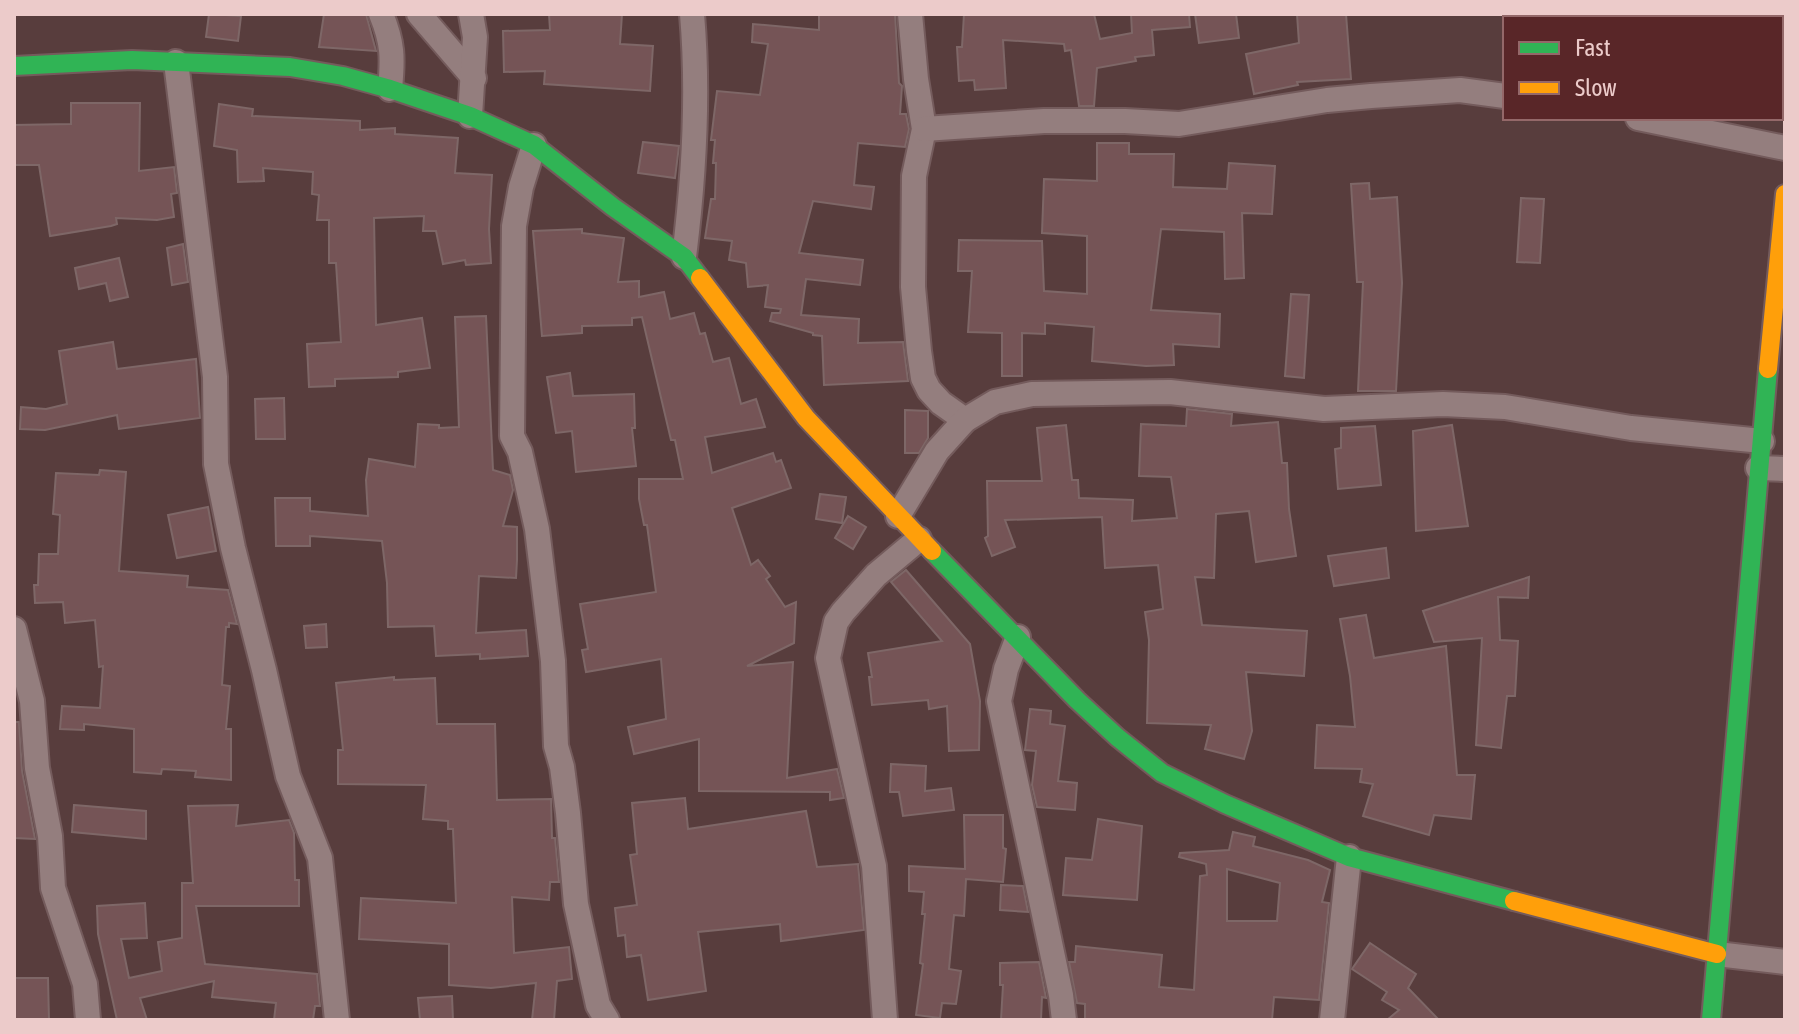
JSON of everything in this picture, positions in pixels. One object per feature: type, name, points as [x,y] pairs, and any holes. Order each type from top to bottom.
[{"type":"street","points":[[381,14],[391,39],[390,89]]},
{"type":"street","points":[[419,14],[474,78]]},
{"type":"street","points":[[470,116],[475,37],[471,14]]},
{"type":"street","points":[[684,257],[695,109],[692,14]]},
{"type":"street","points":[[910,14],[924,129],[914,176],[913,287],[919,351],[923,378],[929,390],[965,420]]},
{"type":"street","points":[[14,66],[132,60],[290,67],[343,76],[390,89],[470,116],[534,145],[613,207],[684,257],[806,418],[994,618],[1018,637],[1117,737],[1162,773],[1225,804],[1349,857],[1717,954],[1785,962]]},
{"type":"street","points":[[176,62],[215,377],[216,464],[288,776],[320,858],[337,1020]]},
{"type":"street","points":[[924,129],[1044,121],[1179,124],[1371,96],[1460,90],[1503,96]]},
{"type":"street","points":[[1648,120],[1785,148]]},
{"type":"street","points":[[534,145],[521,187],[514,226],[512,436],[520,452],[537,529],[553,661],[556,746],[568,813],[576,904],[598,1005],[607,1020]]},
{"type":"street","points":[[1711,1020],[1758,468],[1785,194]]},
{"type":"street","points":[[898,516],[937,451],[965,420],[995,402],[1032,394],[1170,392],[1313,408],[1443,404],[1505,407],[1631,428],[1762,441]]},
{"type":"street","points":[[1758,468],[1785,469]]},
{"type":"street","points":[[885,1020],[874,866],[828,658],[836,622],[850,603],[876,575],[919,539]]},
{"type":"street","points":[[14,629],[32,701],[37,768],[50,836],[53,888],[85,984],[88,1020]]},
{"type":"street","points":[[1018,637],[999,701],[1064,1020]]},
{"type":"street","points":[[1332,1020],[1349,857]]},
{"type":"building","points":[[209,14],[241,16],[238,41],[206,37]]},
{"type":"building","points":[[324,14],[366,14],[376,51],[319,47]]},
{"type":"building","points":[[549,14],[622,14],[620,44],[653,46],[650,91],[544,84],[545,71],[504,72],[503,31],[550,30]]},
{"type":"building","points":[[819,14],[895,14],[899,83],[902,86],[900,114],[906,114],[909,129],[905,147],[858,143],[854,185],[874,187],[871,209],[813,201],[799,253],[863,260],[860,285],[806,279],[801,315],[859,319],[858,343],[903,342],[908,381],[824,385],[822,336],[770,321],[772,313],[780,313],[781,309],[765,307],[768,285],[748,287],[746,263],[729,260],[732,241],[705,238],[711,199],[715,199],[715,140],[711,140],[717,91],[760,95],[768,44],[752,42],[753,24],[819,30]]},
{"type":"building","points":[[964,14],[1094,14],[1100,39],[1132,33],[1131,14],[1189,14],[1190,27],[1152,30],[1154,55],[1097,68],[1094,106],[1079,106],[1071,50],[1065,51],[1064,44],[1003,40],[1006,88],[975,90],[974,80],[959,81],[957,47],[962,47]]},
{"type":"building","points":[[1195,14],[1236,14],[1239,38],[1199,43]]},
{"type":"building","points":[[1297,14],[1346,14],[1351,79],[1297,82],[1298,85],[1254,94],[1246,54],[1299,43]]},
{"type":"building","points":[[71,103],[140,103],[139,171],[174,167],[177,193],[171,194],[174,217],[157,220],[116,218],[117,224],[111,226],[50,236],[39,165],[14,165],[14,125],[71,124]]},
{"type":"building","points":[[219,104],[253,109],[252,116],[360,121],[360,130],[395,128],[395,134],[458,138],[455,173],[492,175],[491,263],[466,265],[465,260],[443,264],[436,231],[423,231],[424,216],[374,218],[376,325],[422,318],[430,368],[398,372],[398,377],[335,379],[335,386],[309,387],[307,344],[341,342],[336,263],[329,263],[329,220],[317,220],[319,195],[312,194],[313,172],[263,168],[264,181],[238,182],[237,150],[214,146]]},
{"type":"building","points":[[643,142],[679,146],[675,178],[638,173]]},
{"type":"building","points":[[1097,143],[1129,143],[1129,154],[1174,154],[1173,187],[1227,189],[1229,163],[1275,166],[1272,214],[1242,213],[1244,278],[1225,279],[1224,232],[1161,229],[1151,310],[1220,314],[1219,347],[1173,344],[1174,365],[1092,361],[1094,327],[1045,323],[1045,334],[1022,333],[1022,376],[1002,376],[1002,333],[968,332],[972,271],[958,271],[959,240],[1042,241],[1044,291],[1087,294],[1087,236],[1042,233],[1044,179],[1097,181]]},
{"type":"building","points":[[1369,183],[1370,199],[1397,197],[1402,283],[1396,391],[1358,391],[1363,282],[1357,282],[1351,184]]},
{"type":"building","points":[[1521,198],[1544,199],[1540,263],[1517,262]]},
{"type":"building","points":[[582,229],[582,233],[624,238],[618,282],[639,281],[639,297],[664,292],[670,319],[694,313],[700,334],[705,333],[713,362],[729,358],[741,404],[756,399],[765,427],[705,437],[712,473],[773,453],[776,462],[781,460],[791,488],[732,508],[751,565],[758,560],[770,576],[766,579],[785,607],[796,602],[794,643],[747,666],[793,662],[787,778],[837,769],[844,798],[830,800],[830,792],[699,791],[699,739],[634,754],[628,727],[666,719],[661,659],[586,672],[582,650],[588,649],[580,604],[656,592],[647,525],[644,525],[639,499],[639,479],[683,479],[642,317],[632,318],[632,325],[582,326],[582,333],[542,336],[533,231]]},
{"type":"building","points":[[183,244],[188,282],[172,285],[167,248]]},
{"type":"building","points":[[119,258],[128,297],[110,301],[106,283],[79,289],[75,268]]},
{"type":"building","points":[[1291,294],[1309,295],[1304,378],[1285,376]]},
{"type":"building","points":[[486,316],[493,470],[510,475],[513,490],[503,526],[517,527],[517,560],[516,578],[479,576],[476,633],[526,630],[528,656],[480,659],[480,654],[436,656],[434,626],[388,627],[382,541],[310,536],[310,546],[276,546],[275,498],[310,498],[310,511],[368,516],[366,480],[369,459],[415,467],[418,424],[439,425],[439,428],[459,427],[455,317]]},
{"type":"building","points":[[113,342],[117,369],[196,359],[200,418],[119,429],[117,415],[45,430],[20,429],[21,407],[46,409],[67,404],[59,351]]},
{"type":"building","points":[[570,373],[573,396],[634,394],[635,428],[632,428],[636,466],[576,472],[572,431],[556,433],[547,377]]},
{"type":"building","points":[[284,398],[285,439],[256,439],[255,399]]},
{"type":"building","points":[[1187,409],[1232,414],[1231,426],[1278,422],[1282,463],[1287,463],[1289,509],[1296,556],[1256,562],[1249,511],[1216,514],[1214,578],[1195,577],[1202,625],[1307,631],[1304,676],[1246,672],[1252,731],[1244,759],[1205,749],[1211,725],[1147,723],[1149,640],[1145,612],[1163,609],[1158,565],[1105,568],[1102,517],[1005,520],[1015,547],[992,556],[985,538],[988,536],[987,481],[1042,481],[1037,428],[1066,425],[1072,480],[1078,480],[1079,498],[1133,500],[1132,521],[1177,518],[1171,477],[1139,476],[1141,424],[1186,426]]},
{"type":"building","points":[[905,410],[928,411],[928,438],[919,453],[905,453]]},
{"type":"building","points":[[1452,425],[1468,526],[1416,531],[1413,431]]},
{"type":"building","points":[[1375,426],[1381,485],[1338,489],[1335,449],[1341,448],[1341,428]]},
{"type":"building","points":[[100,470],[126,472],[119,571],[188,576],[187,587],[228,590],[237,624],[229,623],[226,627],[222,685],[230,686],[226,729],[231,729],[231,780],[195,777],[196,771],[162,769],[161,774],[134,772],[134,729],[84,724],[84,730],[60,729],[62,706],[100,708],[103,666],[99,667],[95,620],[65,623],[63,602],[35,603],[34,585],[38,585],[39,554],[58,554],[60,515],[53,514],[56,473],[99,475]]},
{"type":"building","points":[[820,494],[846,497],[842,523],[816,519]]},
{"type":"building","points":[[208,507],[216,551],[177,558],[168,515]]},
{"type":"building","points":[[848,516],[866,527],[853,549],[835,538]]},
{"type":"building","points":[[1386,548],[1389,578],[1334,586],[1328,556]]},
{"type":"building","points":[[906,570],[970,644],[980,701],[979,750],[949,751],[947,706],[929,709],[928,700],[872,705],[868,653],[942,641],[891,582]]},
{"type":"building","points":[[1529,577],[1528,598],[1498,597],[1500,640],[1518,641],[1515,696],[1507,696],[1501,748],[1476,745],[1482,638],[1434,642],[1423,611]]},
{"type":"building","points":[[1366,615],[1374,658],[1446,646],[1457,775],[1475,775],[1471,819],[1434,815],[1429,835],[1363,816],[1373,784],[1360,782],[1362,769],[1315,768],[1317,725],[1355,727],[1340,619]]},
{"type":"building","points":[[326,624],[327,647],[306,648],[304,626]]},
{"type":"building","points":[[394,677],[394,680],[435,678],[437,724],[495,724],[497,800],[551,799],[552,838],[555,838],[559,882],[550,882],[549,900],[512,897],[514,953],[569,947],[572,979],[557,981],[554,1020],[532,1020],[536,983],[491,988],[449,985],[449,944],[359,939],[361,898],[456,903],[453,829],[448,829],[448,821],[423,819],[426,785],[338,784],[338,750],[343,750],[336,683]]},
{"type":"building","points":[[1030,709],[1051,711],[1050,724],[1065,726],[1058,781],[1077,783],[1075,810],[1037,807],[1032,785],[1036,751],[1025,750]]},
{"type":"building","points":[[14,722],[19,722],[22,771],[35,839],[14,838]]},
{"type":"building","points":[[891,764],[926,766],[925,791],[951,788],[954,810],[903,816],[899,792],[890,792]]},
{"type":"building","points":[[685,798],[688,829],[806,811],[817,867],[858,864],[864,930],[781,941],[780,924],[698,932],[706,991],[648,1000],[641,955],[627,957],[625,935],[618,936],[615,908],[637,905],[630,855],[637,854],[632,803]]},
{"type":"building","points":[[74,805],[146,811],[146,839],[72,832]]},
{"type":"building","points":[[238,805],[236,826],[289,820],[294,833],[299,906],[196,906],[205,964],[317,974],[320,1006],[315,1006],[313,1020],[274,1020],[276,1003],[212,997],[214,981],[140,998],[147,1020],[117,1020],[98,934],[97,906],[145,903],[147,938],[121,939],[129,978],[162,971],[158,942],[182,938],[182,883],[193,883],[188,806]]},
{"type":"building","points":[[964,815],[1003,815],[1003,848],[1006,849],[1003,882],[966,879],[964,916],[954,915],[949,969],[961,971],[956,1004],[942,1003],[940,1018],[916,1015],[923,964],[920,963],[924,892],[909,891],[909,866],[965,869]]},
{"type":"building","points":[[1098,819],[1142,826],[1137,900],[1063,895],[1066,858],[1092,860]]},
{"type":"building","points":[[1233,832],[1255,837],[1253,846],[1308,860],[1330,870],[1322,902],[1329,903],[1319,1000],[1274,997],[1272,1020],[1085,1020],[1085,1004],[1077,1003],[1069,962],[1075,962],[1076,946],[1162,955],[1159,987],[1194,990],[1200,876],[1207,875],[1206,864],[1179,857],[1180,853],[1229,850]],"holes":[[[1227,869],[1280,883],[1277,921],[1227,921]]]},
{"type":"building","points":[[1001,885],[1023,886],[1028,912],[1000,910]]},
{"type":"building","points":[[1370,943],[1416,974],[1408,988],[1439,1020],[1387,1020],[1399,1010],[1382,1000],[1387,992],[1352,969]]},
{"type":"building","points":[[1039,962],[1046,998],[1042,997],[1041,1020],[1001,1020],[1003,985],[1000,985],[1000,963]]},
{"type":"building","points":[[14,978],[48,978],[49,1020],[14,1020]]},
{"type":"building","points":[[452,996],[453,1020],[420,1020],[418,998]]},
{"type":"traffic: fast","points":[[14,66],[132,60],[290,67],[343,76],[390,89],[470,116],[534,145],[613,207],[684,257],[700,278]]},
{"type":"traffic: fast","points":[[1711,1020],[1768,369]]},
{"type":"traffic: fast","points":[[932,551],[1077,700],[1162,773],[1225,804],[1349,857],[1514,901]]},
{"type":"traffic: slow","points":[[1768,369],[1785,194]]},
{"type":"traffic: slow","points":[[700,278],[806,418],[932,551]]},
{"type":"traffic: slow","points":[[1514,901],[1717,954]]}]
